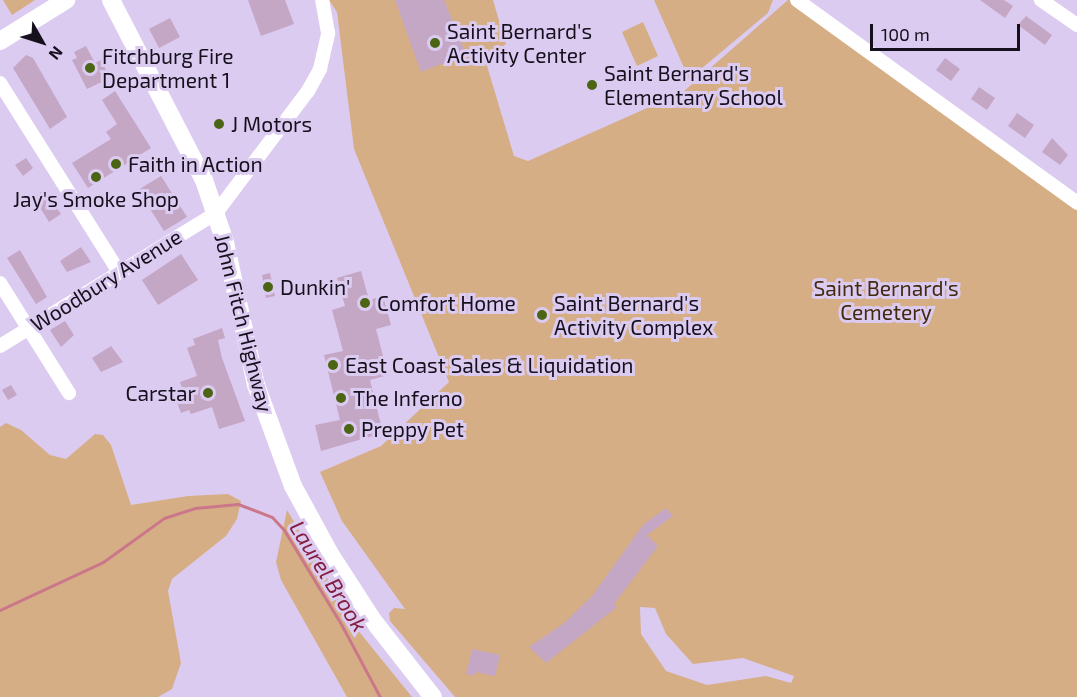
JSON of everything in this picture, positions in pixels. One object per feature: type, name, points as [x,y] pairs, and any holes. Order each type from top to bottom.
[{"type":"main road","points":[[0,41],[66,0]]},
{"type":"main road","name":"John Fitch Highway","points":[[111,0],[186,140],[216,213],[256,385],[293,486],[330,554],[366,610],[433,697]]},
{"type":"street","name":"Woodbury Avenue","points":[[0,346],[216,213],[308,91],[320,69],[328,33],[322,0]]},
{"type":"street","points":[[797,0],[1077,203]]},
{"type":"street","points":[[1041,0],[1077,24]]},
{"type":"street","points":[[0,82],[119,272]]},
{"type":"street","points":[[0,283],[69,393]]},
{"type":"green space","points":[[3,0],[35,0],[12,15]]},
{"type":"green space","name":"Saint Bernard's Cemetery","points":[[329,0],[493,0],[506,44],[485,59],[514,156],[528,161],[683,92],[788,0],[797,0],[1077,203],[1077,697],[455,697],[390,621],[389,613],[394,608],[405,609],[342,521],[320,472],[381,446],[449,382],[354,149],[337,12]],"holes":[[[640,607],[655,608],[666,634],[693,664],[743,658],[794,676],[791,683],[766,676],[707,685],[666,671],[641,634]]]},
{"type":"green space","points":[[654,0],[773,0],[768,13],[689,79]]},
{"type":"green space","points":[[643,22],[658,56],[637,66],[622,32]]},
{"type":"green space","points":[[6,423],[21,430],[50,455],[66,459],[95,434],[103,435],[111,445],[131,505],[188,496],[228,494],[241,501],[237,519],[226,536],[172,579],[168,591],[181,663],[172,689],[158,697],[0,697],[0,427]]},
{"type":"green space","points":[[287,510],[357,629],[412,697],[347,697],[281,580],[276,562]]},
{"type":"building","points":[[248,0],[285,0],[294,24],[261,36]]},
{"type":"building","name":"Saint Bernard's Activity Center","points":[[395,0],[444,0],[466,54],[421,72]]},
{"type":"building","points":[[980,0],[1004,0],[1013,6],[1005,18]]},
{"type":"building","points":[[1026,16],[1052,35],[1045,45],[1018,25]]},
{"type":"building","points":[[170,18],[180,37],[159,48],[149,29]]},
{"type":"building","name":"Fitchburg Fire Department 1","points":[[86,46],[95,63],[101,60],[110,78],[87,89],[72,60],[77,58],[74,52]]},
{"type":"building","points":[[26,55],[33,58],[67,117],[50,129],[13,68]]},
{"type":"building","points":[[945,58],[960,69],[951,81],[936,70]]},
{"type":"building","points":[[979,87],[995,98],[987,110],[971,99]]},
{"type":"building","points":[[115,91],[151,148],[88,188],[72,163],[111,139],[106,132],[117,124],[102,100]]},
{"type":"building","points":[[1017,113],[1034,125],[1025,138],[1008,126]]},
{"type":"building","points":[[1052,138],[1068,155],[1060,165],[1042,152]]},
{"type":"building","points":[[26,158],[33,168],[23,176],[15,165]]},
{"type":"building","points":[[161,176],[187,217],[164,231],[138,190]]},
{"type":"building","points":[[43,190],[61,214],[49,222],[34,198]]},
{"type":"building","points":[[81,247],[91,262],[67,272],[60,261]]},
{"type":"building","points":[[20,250],[47,297],[36,304],[7,258]]},
{"type":"building","points":[[181,254],[198,280],[158,305],[142,280]]},
{"type":"building","points":[[361,271],[369,300],[383,296],[391,325],[376,329],[388,375],[370,380],[383,433],[321,451],[315,425],[340,420],[324,355],[343,351],[332,310],[345,306],[337,278]]},
{"type":"building","name":"Dunkin'","points":[[270,273],[275,296],[266,298],[262,275]]},
{"type":"building","points":[[65,321],[74,335],[61,347],[50,330]]},
{"type":"building","name":"Carstar","points":[[222,328],[225,338],[218,340],[222,358],[245,421],[219,429],[212,407],[191,414],[189,410],[181,413],[177,402],[186,399],[180,382],[197,376],[187,348],[195,345],[193,339]]},
{"type":"building","points":[[111,346],[123,362],[101,372],[92,358]]},
{"type":"building","points":[[11,385],[17,395],[8,400],[2,390]]},
{"type":"building","points":[[666,508],[673,516],[647,535],[658,546],[614,604],[617,607],[546,663],[529,647],[563,624],[592,596],[643,525]]},
{"type":"building","points":[[472,649],[500,655],[495,676],[475,672],[474,676],[466,674]]},
{"type":"waterway","name":"Laurel Brook","points":[[0,610],[103,562],[164,518],[195,508],[238,504],[272,517],[284,530],[341,624],[380,697]]},
{"type":"place","name":"Saint Bernard's Activity Center","points":[[435,43]]},
{"type":"place","name":"Fitchburg Fire Department 1","points":[[90,68]]},
{"type":"place","name":"Saint Bernard's Elementary School","points":[[592,85]]},
{"type":"place","name":"J Motors","points":[[219,124]]},
{"type":"place","name":"Faith in Action","points":[[116,164]]},
{"type":"place","name":"Jay's Smoke Shop","points":[[96,177]]},
{"type":"place","name":"Dunkin'","points":[[268,287]]},
{"type":"place","name":"Comfort Home","points":[[365,303]]},
{"type":"place","name":"Saint Bernard's Activity Complex","points":[[542,315]]},
{"type":"place","name":"East Coast Sales & Liquidation","points":[[333,365]]},
{"type":"place","name":"Carstar","points":[[208,393]]},
{"type":"place","name":"The Inferno","points":[[341,398]]},
{"type":"place","name":"Preppy Pet","points":[[349,429]]}]
